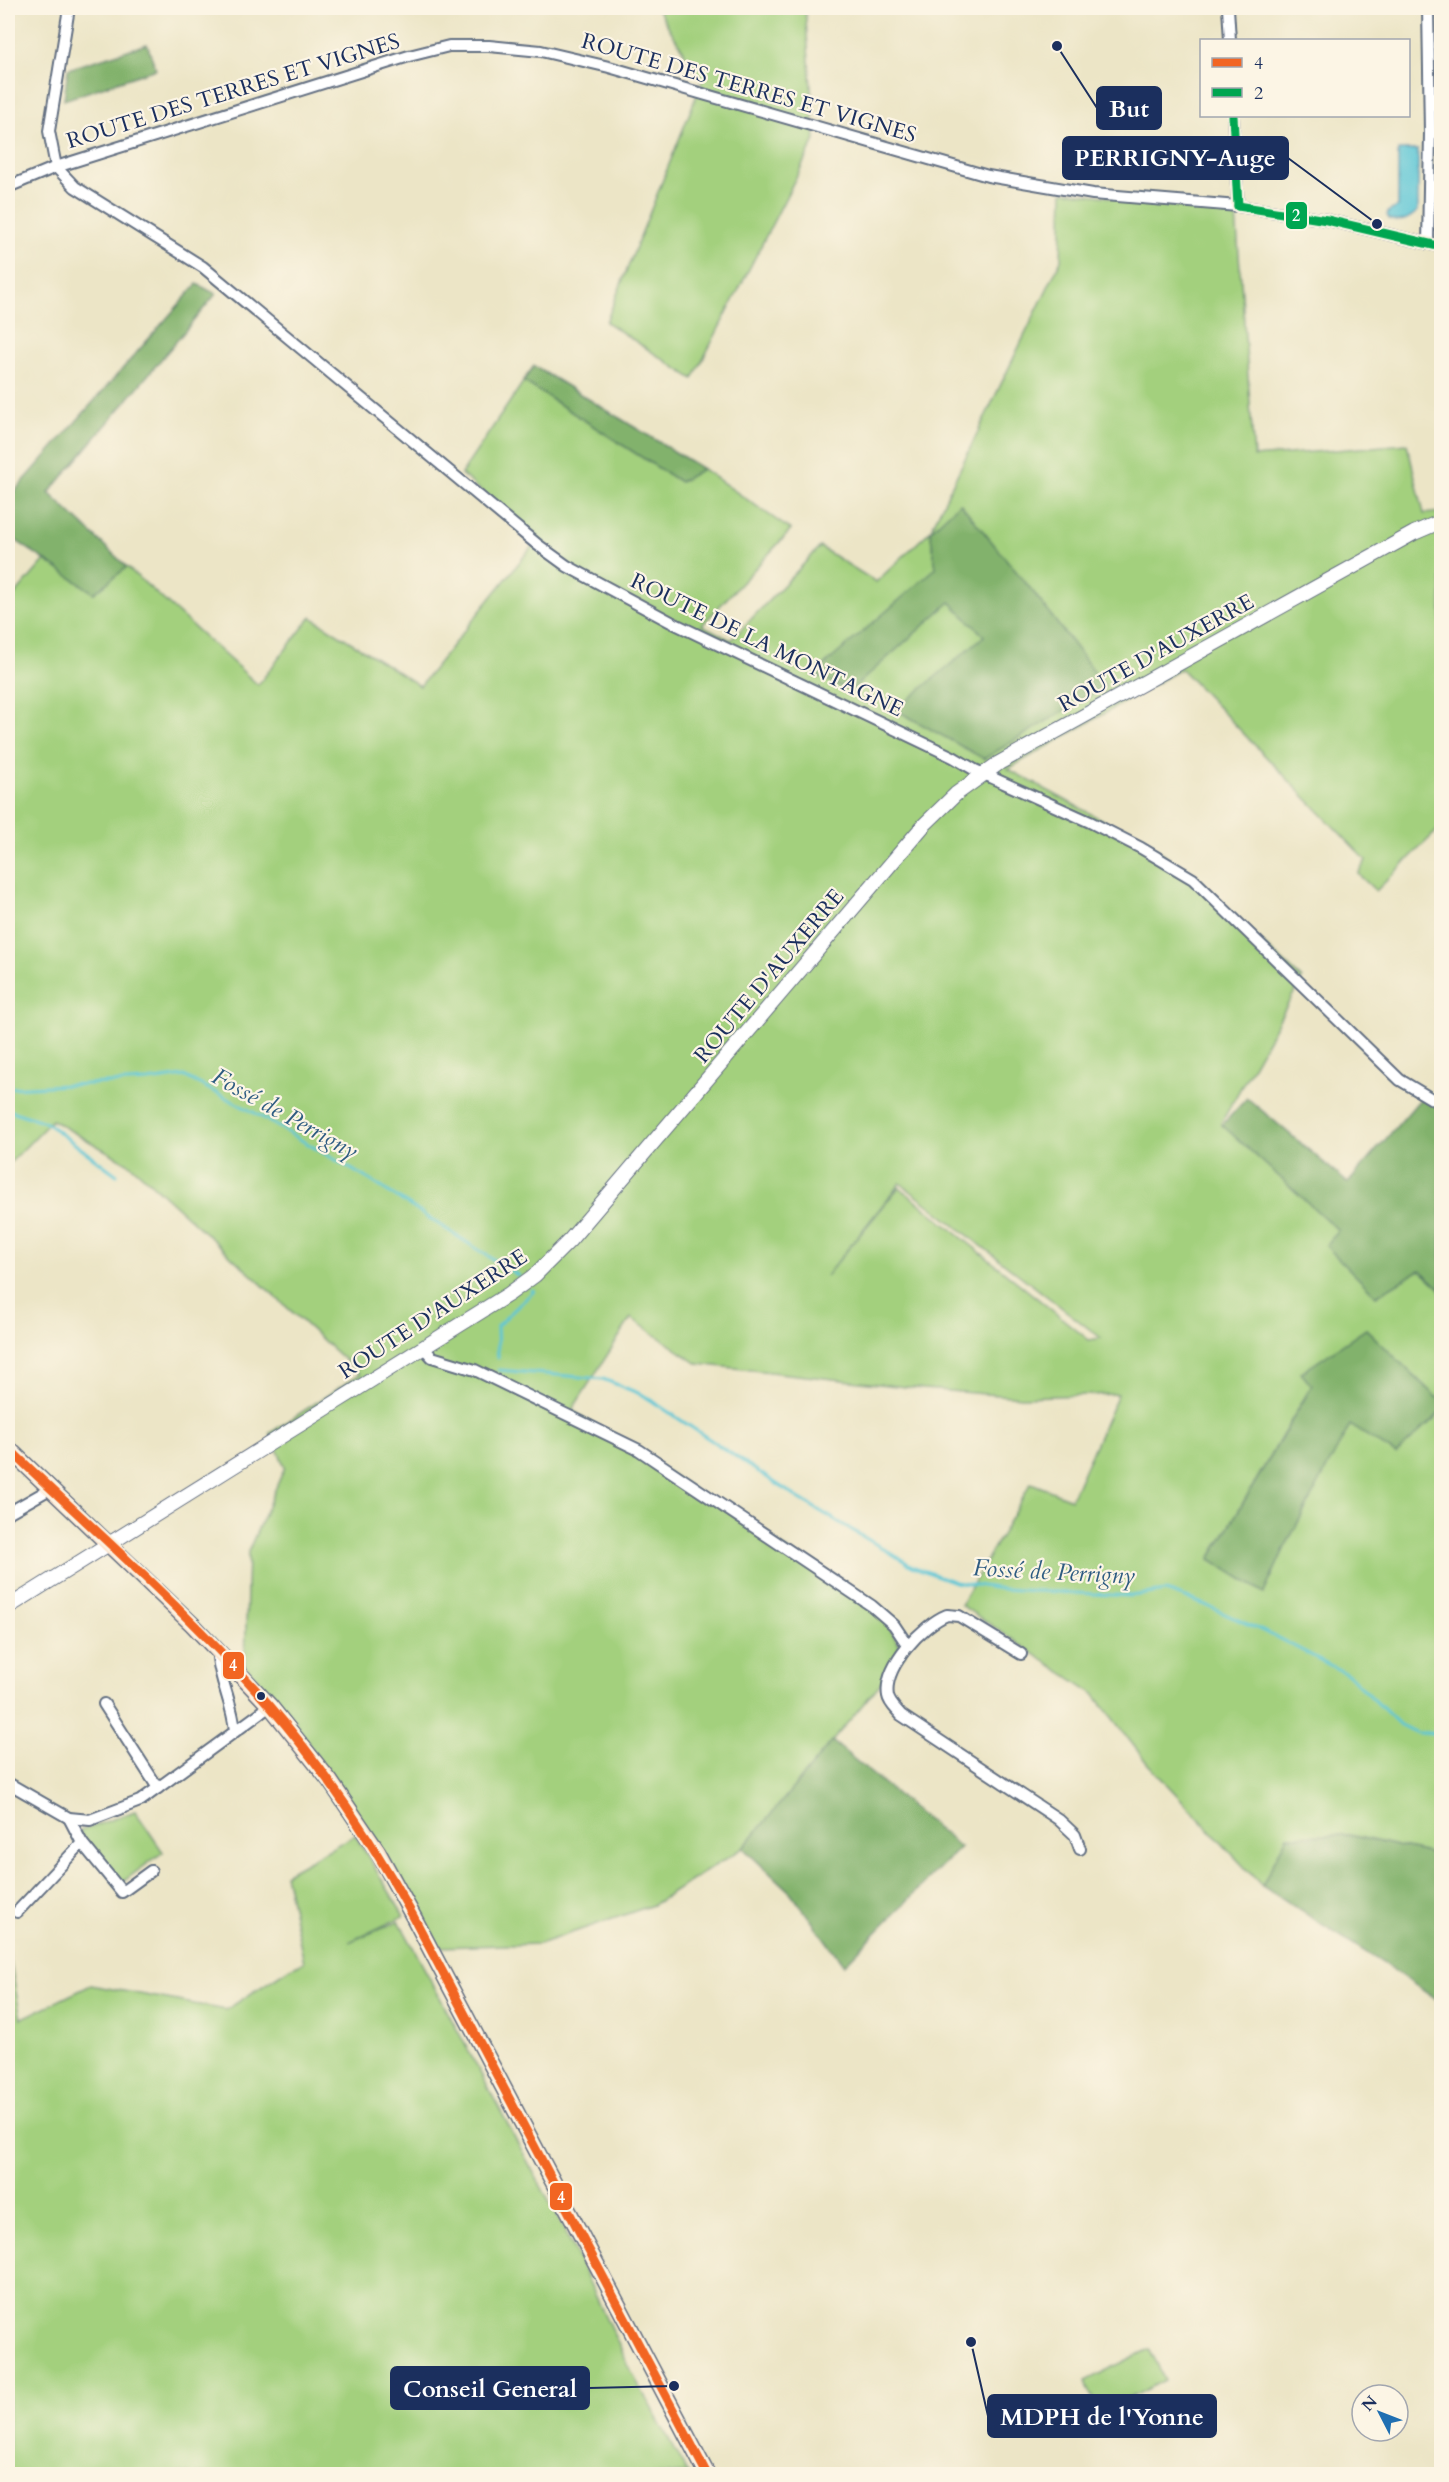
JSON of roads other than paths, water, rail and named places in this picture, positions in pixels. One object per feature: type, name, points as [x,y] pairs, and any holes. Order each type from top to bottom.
[{"type":"main road","points":[[8,1448],[221,1655],[270,1706],[330,1781],[378,1852],[707,2475]]},
{"type":"street","points":[[56,167],[49,131],[69,8]]},
{"type":"street","points":[[1228,8],[1230,39]]},
{"type":"street","points":[[1428,8],[1430,134],[1428,244]]},
{"type":"street","name":"ROUTE DES TERRES ET VIGNES","points":[[8,187],[56,167],[409,56],[449,46],[489,46],[541,51],[609,67],[988,176],[1093,194],[1238,206],[1327,220],[1442,247]]},
{"type":"street","points":[[1233,117],[1238,206]]},
{"type":"street","name":"ROUTE DE LA MONTAGNE","points":[[56,167],[75,187],[203,267],[538,545],[567,566],[671,622],[983,773],[1090,822],[1141,848],[1193,879],[1400,1080],[1442,1105]]},
{"type":"street","name":"ROUTE D'AUXERRE","points":[[8,1607],[526,1282],[558,1253],[924,825],[956,794],[983,773],[1414,533],[1442,521]]},
{"type":"street","points":[[423,1347],[432,1357],[475,1370],[639,1450],[872,1606],[894,1625],[908,1646]]},
{"type":"street","points":[[8,1513],[50,1489]]},
{"type":"street","points":[[1021,1654],[959,1616],[947,1615],[936,1621],[908,1646],[897,1660],[887,1688],[888,1699],[901,1715],[1058,1819],[1075,1835],[1080,1848]]},
{"type":"street","points":[[221,1655],[218,1658],[220,1675],[233,1710],[235,1731]]},
{"type":"street","points":[[104,1704],[158,1788]]},
{"type":"street","points":[[8,1783],[69,1818],[90,1820],[140,1801],[270,1706]]},
{"type":"street","points":[[69,1818],[82,1843],[122,1892],[151,1871]]},
{"type":"street","points":[[17,1912],[82,1843]]},
{"type":"water","points":[[1398,150],[1418,150],[1418,211],[1401,221],[1389,219],[1387,215],[1389,211],[1398,207]]},
{"type":"waterway","name":"Fossé de Perrigny","points":[[8,1088],[148,1081],[184,1076],[253,1112],[370,1180],[519,1276]]},
{"type":"waterway","name":"Fossé de Perrigny","points":[[8,1110],[45,1122],[117,1175]]},
{"type":"waterway","name":"Fossé de Perrigny","points":[[498,1358],[497,1326],[534,1291],[532,1290]]},
{"type":"waterway","name":"Fossé de Perrigny","points":[[499,1370],[603,1379],[643,1395],[795,1496],[914,1567],[955,1582],[1002,1589],[1131,1596],[1166,1591],[1203,1604],[1276,1637],[1349,1675],[1400,1725],[1418,1733],[1442,1733]]},
{"type":"place","name":"But","points":[[1057,46]]},
{"type":"place","name":"PERRIGNY-Auge","points":[[1377,224]]},
{"type":"place","name":"MDPH de l'Yonne","points":[[971,2342]]},
{"type":"place","name":"Conseil General","points":[[674,2386]]}]
